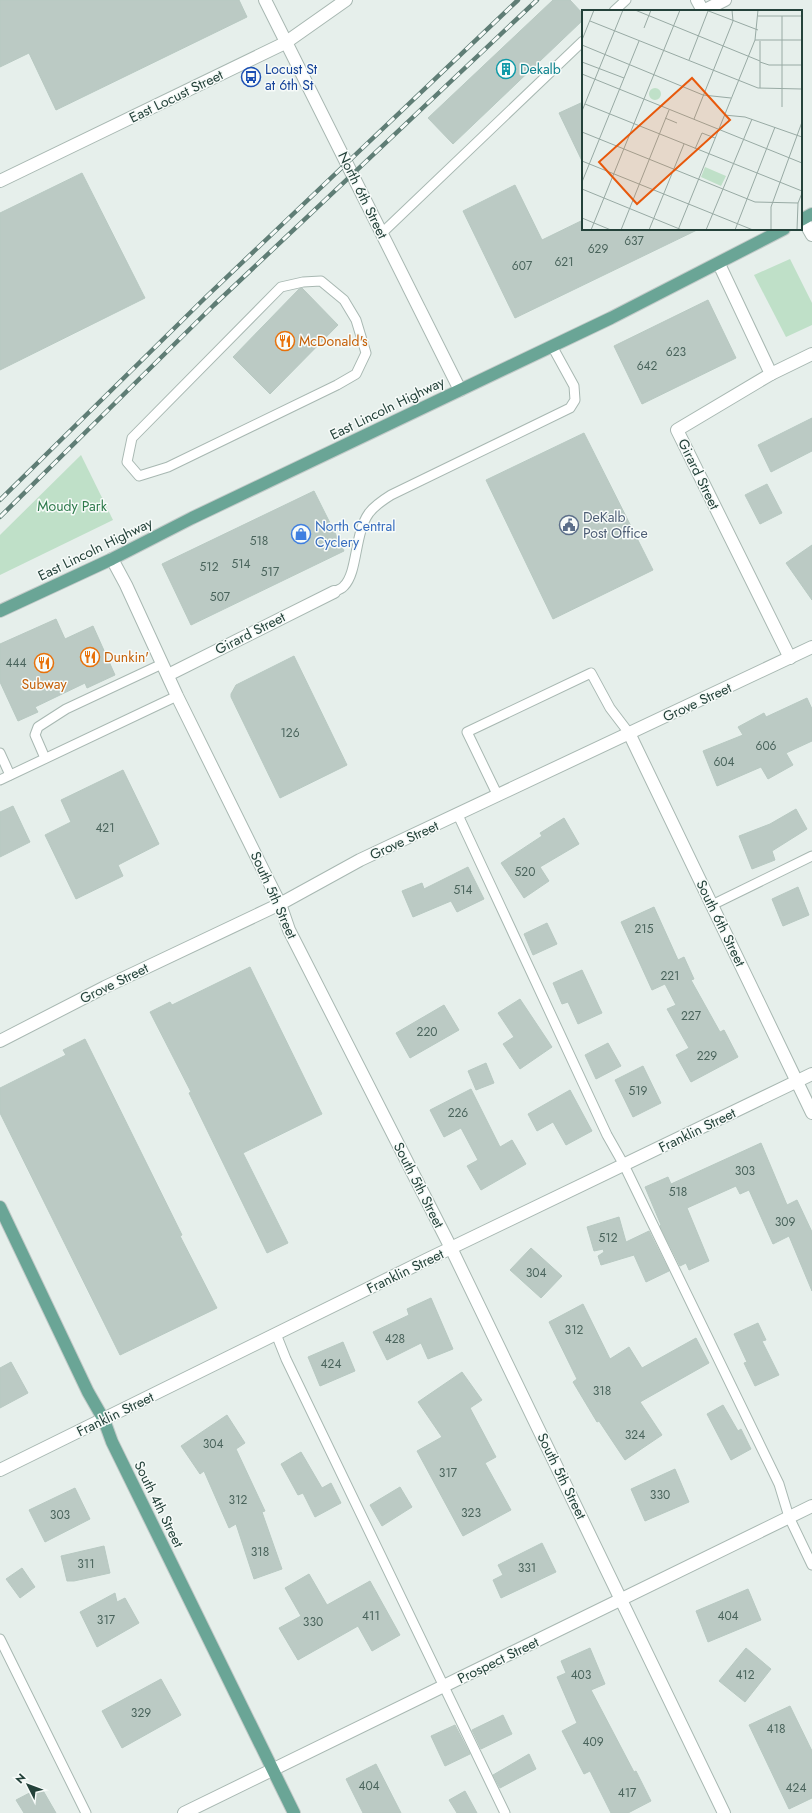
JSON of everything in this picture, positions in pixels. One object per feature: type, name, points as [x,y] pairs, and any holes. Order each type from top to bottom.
[{"type":"main road","name":"East Lincoln Highway","points":[[0,611],[112,559],[192,518],[552,346],[718,264],[782,230]]},
{"type":"main road","name":"South 4th Street","points":[[0,1207],[88,1392],[104,1420],[116,1449],[294,1813]]},
{"type":"street","name":"North 6th Street","points":[[265,0],[285,43],[460,390]]},
{"type":"street","name":"East Locust Street","points":[[0,181],[285,43],[346,0]]},
{"type":"street","points":[[697,0],[702,10]]},
{"type":"street","points":[[705,10],[725,0]]},
{"type":"street","points":[[804,217],[812,235]]},
{"type":"street","points":[[718,264],[772,374]]},
{"type":"street","name":"Girard Street","points":[[790,658],[677,430],[772,374],[812,354]]},
{"type":"street","name":"South 5th Street","points":[[112,559],[128,588],[177,696],[280,904],[289,930],[451,1248],[724,1813]]},
{"type":"street","name":"Girard Street","points":[[168,675],[334,592]]},
{"type":"street","name":"Grove Street","points":[[0,1041],[105,987],[280,904],[360,860],[812,647]]},
{"type":"street","name":"South 6th Street","points":[[629,733],[812,1113]]},
{"type":"street","name":"Franklin Street","points":[[0,1470],[451,1248],[812,1074]]},
{"type":"street","name":"Prospect Street","points":[[184,1813],[812,1506]]},
{"type":"lane","points":[[615,10],[626,0]]},
{"type":"lane","points":[[382,233],[582,42]]},
{"type":"lane","points":[[321,281],[344,300],[356,320],[366,353],[356,374],[337,386],[168,467],[139,476],[127,462],[132,438],[281,287],[303,282],[321,281]]},
{"type":"lane","points":[[334,592],[344,586],[351,575],[360,531],[369,513],[378,504],[398,492],[570,408],[575,400],[574,386],[552,346]]},
{"type":"lane","points":[[45,758],[35,735],[38,727],[66,709],[162,664]]},
{"type":"lane","points":[[498,796],[467,732],[591,673],[610,708],[629,733]]},
{"type":"lane","points":[[0,780],[177,696]]},
{"type":"lane","points":[[0,752],[10,775]]},
{"type":"lane","points":[[458,815],[607,1135],[624,1165],[779,1484],[788,1517],[812,1564]]},
{"type":"lane","points":[[712,906],[812,856]]},
{"type":"lane","points":[[276,1334],[286,1359],[505,1813]]},
{"type":"lane","points":[[0,1639],[86,1813]]},
{"type":"green space","points":[[790,259],[812,303],[812,325],[786,337],[754,275]]},
{"type":"green space","name":"Moudy Park","points":[[81,455],[113,520],[0,575],[0,535]]},
{"type":"building","points":[[0,0],[239,0],[247,17],[56,110],[29,53],[0,67]]},
{"type":"building","name":"Dekalb","points":[[553,0],[570,0],[582,13],[582,21],[453,144],[428,118]]},
{"type":"building","points":[[582,102],[582,161],[559,113]]},
{"type":"building","points":[[82,173],[145,298],[0,370],[0,213]]},
{"type":"building","points":[[515,185],[542,240],[582,220],[582,230],[697,230],[515,318],[463,211]]},
{"type":"building","name":"McDonald's","points":[[302,288],[338,325],[270,394],[233,357],[299,289]]},
{"type":"building","points":[[708,300],[736,358],[642,404],[614,346]]},
{"type":"building","points":[[812,418],[812,451],[771,472],[758,445]]},
{"type":"building","name":"DeKalb Post Office","points":[[584,433],[653,570],[553,619],[486,480]]},
{"type":"building","points":[[767,484],[782,513],[760,524],[745,495]]},
{"type":"building","points":[[314,491],[344,551],[191,625],[162,564]]},
{"type":"building","points":[[812,545],[812,600],[786,563]]},
{"type":"building","points":[[56,619],[65,639],[93,626],[115,675],[87,688],[85,683],[35,707],[38,712],[18,721],[0,682],[0,644]]},
{"type":"building","points":[[294,656],[347,765],[280,798],[231,697],[231,694],[236,685]]},
{"type":"building","points":[[807,698],[812,709],[812,741],[786,753],[793,765],[768,779],[761,767],[717,786],[703,751],[743,735],[738,727],[764,713],[766,717]]},
{"type":"building","points":[[123,770],[159,844],[118,865],[123,876],[76,899],[45,835],[71,822],[61,800]]},
{"type":"building","points":[[13,806],[30,842],[0,857],[0,812]]},
{"type":"building","points":[[796,809],[807,829],[772,851],[775,860],[752,869],[739,836],[770,824]]},
{"type":"building","points":[[564,818],[579,844],[540,867],[549,881],[524,898],[501,863],[542,836],[540,833]]},
{"type":"building","points":[[468,867],[484,899],[457,912],[451,901],[413,917],[402,891],[422,883],[424,889]]},
{"type":"building","points":[[798,887],[809,915],[783,926],[772,899]]},
{"type":"building","points":[[654,907],[678,960],[684,957],[694,979],[691,980],[720,1032],[724,1030],[738,1057],[691,1082],[676,1055],[689,1048],[667,1009],[676,1005],[665,984],[652,990],[621,922]]},
{"type":"building","points":[[547,923],[557,944],[533,955],[524,934]]},
{"type":"building","points":[[250,967],[322,1114],[243,1153],[288,1243],[267,1253],[189,1093],[191,1092],[150,1012],[170,1002],[172,1005]]},
{"type":"building","points":[[582,970],[602,1013],[578,1024],[568,1002],[562,1004],[553,983]]},
{"type":"building","points":[[520,999],[552,1047],[520,1069],[503,1044],[514,1037],[498,1013]]},
{"type":"building","points":[[444,1005],[459,1030],[410,1058],[396,1033]]},
{"type":"building","points":[[85,1039],[182,1235],[180,1236],[217,1308],[120,1355],[0,1113],[0,1088],[66,1055],[63,1050]]},
{"type":"building","points":[[608,1043],[621,1066],[596,1079],[585,1055]]},
{"type":"building","points":[[486,1063],[494,1083],[476,1090],[468,1071]]},
{"type":"building","points":[[643,1066],[661,1103],[633,1117],[615,1080]]},
{"type":"building","points":[[471,1089],[500,1147],[512,1140],[526,1164],[481,1190],[467,1166],[478,1160],[461,1128],[444,1137],[430,1110]]},
{"type":"building","points":[[570,1090],[592,1131],[566,1145],[553,1122],[537,1131],[528,1114]]},
{"type":"building","points":[[761,1143],[787,1205],[797,1200],[812,1232],[812,1291],[789,1236],[773,1244],[749,1190],[740,1194],[736,1186],[687,1208],[709,1261],[689,1270],[686,1263],[680,1266],[660,1226],[661,1225],[645,1187],[668,1177],[671,1184]]},
{"type":"building","points":[[619,1217],[626,1242],[649,1231],[669,1271],[646,1282],[634,1255],[601,1265],[598,1256],[604,1252],[603,1249],[594,1251],[587,1227]]},
{"type":"building","points":[[531,1248],[562,1276],[541,1298],[510,1270]]},
{"type":"building","points":[[431,1298],[453,1349],[428,1359],[421,1343],[387,1360],[373,1332],[409,1315],[407,1309]]},
{"type":"building","points":[[583,1304],[610,1359],[629,1347],[642,1368],[696,1338],[709,1363],[640,1402],[662,1435],[625,1460],[599,1421],[597,1422],[573,1382],[577,1379],[549,1322]]},
{"type":"building","points":[[758,1323],[766,1340],[762,1341],[779,1375],[755,1386],[744,1363],[747,1362],[734,1334]]},
{"type":"building","points":[[343,1342],[355,1371],[320,1386],[308,1357]]},
{"type":"building","points":[[11,1362],[28,1393],[0,1408],[0,1368]]},
{"type":"building","points":[[462,1372],[482,1400],[470,1408],[496,1457],[485,1463],[511,1510],[463,1536],[417,1451],[442,1437],[418,1402]]},
{"type":"building","points":[[723,1405],[738,1431],[741,1429],[751,1449],[731,1460],[707,1414]]},
{"type":"building","points":[[227,1415],[245,1443],[236,1449],[265,1511],[262,1512],[282,1569],[254,1579],[236,1524],[229,1528],[204,1471],[200,1474],[181,1446]]},
{"type":"building","points":[[301,1452],[322,1488],[331,1483],[341,1503],[315,1517],[303,1493],[298,1495],[281,1464]]},
{"type":"building","points":[[675,1469],[689,1502],[645,1521],[631,1489]]},
{"type":"building","points":[[400,1487],[412,1507],[382,1526],[370,1505]]},
{"type":"building","points":[[75,1488],[90,1519],[45,1542],[29,1510]]},
{"type":"building","points":[[542,1543],[556,1572],[501,1598],[493,1580],[503,1575],[498,1565]]},
{"type":"building","points":[[104,1546],[110,1573],[74,1581],[67,1581],[61,1556]]},
{"type":"building","points":[[22,1568],[35,1587],[20,1598],[6,1579]]},
{"type":"building","points":[[309,1574],[327,1605],[370,1581],[400,1635],[372,1651],[358,1626],[298,1660],[279,1628],[301,1616],[285,1588]]},
{"type":"building","points":[[748,1589],[761,1620],[708,1642],[696,1611]]},
{"type":"building","points":[[115,1593],[117,1602],[125,1598],[139,1623],[97,1647],[80,1612]]},
{"type":"building","points":[[590,1648],[605,1684],[591,1690],[651,1801],[628,1813],[611,1813],[590,1771],[584,1774],[562,1731],[577,1723],[557,1677],[566,1673],[561,1661]]},
{"type":"building","points":[[746,1648],[771,1669],[745,1702],[719,1681]]},
{"type":"building","points":[[161,1679],[181,1715],[122,1748],[102,1711]]},
{"type":"building","points":[[790,1706],[812,1751],[812,1798],[789,1809],[749,1725]]},
{"type":"building","points":[[503,1715],[512,1734],[481,1749],[472,1730]]},
{"type":"building","points":[[455,1725],[470,1754],[445,1766],[431,1736]]},
{"type":"building","points":[[529,1754],[536,1769],[500,1788],[493,1775]]},
{"type":"building","points":[[376,1764],[401,1813],[363,1813],[346,1779]]},
{"type":"building","points":[[41,1787],[56,1813],[24,1813],[16,1800]]},
{"type":"building","points":[[465,1791],[477,1813],[457,1813],[449,1800]]},
{"type":"railway","points":[[0,500],[207,296],[518,0]]},
{"type":"railway","points":[[0,517],[214,305],[537,0]]},
{"type":"place","name":"Dekalb","points":[[506,69]]},
{"type":"place","name":"Locust St at 6th St","points":[[251,77]]},
{"type":"place","name":"McDonald's","points":[[285,341]]},
{"type":"place","name":"DeKalb Post Office","points":[[569,525]]},
{"type":"place","name":"North Central Cyclery","points":[[301,534]]},
{"type":"place","name":"Dunkin'","points":[[90,657]]},
{"type":"place","name":"Subway","points":[[44,663]]}]
